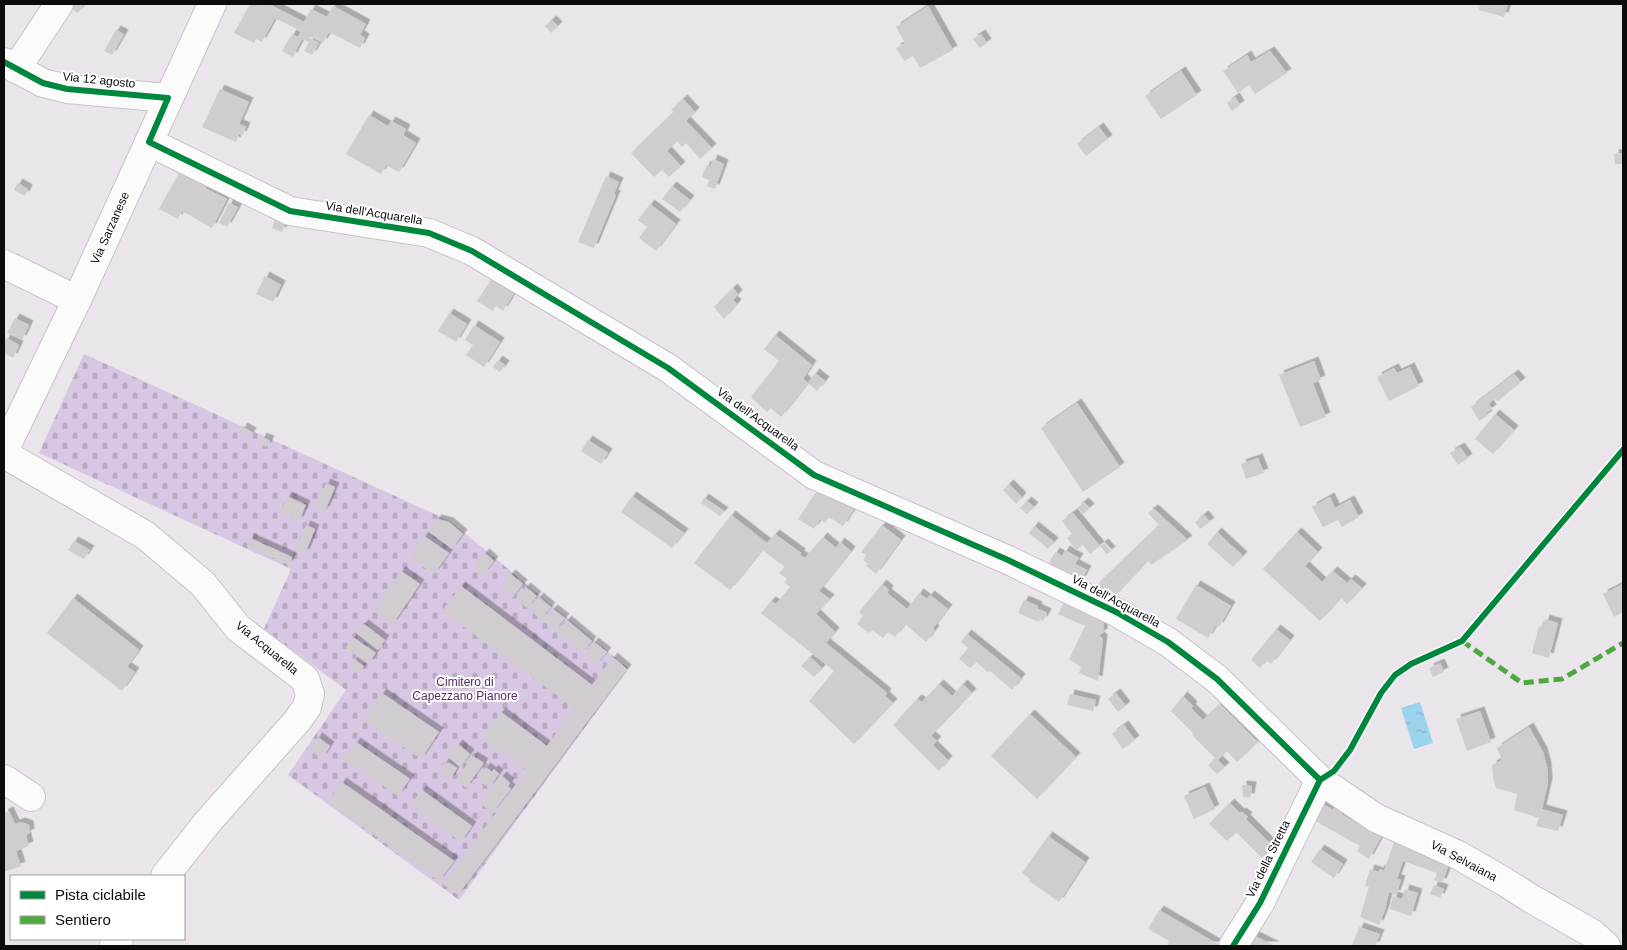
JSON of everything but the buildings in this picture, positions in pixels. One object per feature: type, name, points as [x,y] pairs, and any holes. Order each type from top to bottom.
[{"type":"street","points":[[10,65],[59,4]]},
{"type":"street","name":"Via Sarzanese","points":[[4,453],[77,300],[212,4]]},
{"type":"street","name":"Via 12 agosto","points":[[10,65],[43,83],[67,89],[168,98]]},
{"type":"street","name":"Via dell'Acquarella","points":[[149,142],[290,211],[429,233],[472,251],[668,368],[814,475],[1017,564],[1116,612],[1168,642],[1217,678],[1320,780]]},
{"type":"street","points":[[4,264],[77,300]]},
{"type":"street","name":"Via Acquarella","points":[[4,453],[145,535],[203,584],[238,628],[305,679],[310,694],[307,708],[206,824],[166,875]]},
{"type":"street","points":[[4,779],[30,797]]},
{"type":"street","name":"Via della Stretta","points":[[1233,946],[1260,903],[1320,780]]},
{"type":"street","name":"Via Selvaiana","points":[[1320,780],[1376,818],[1458,855],[1593,934],[1606,946]]},
{"type":"green space","name":"Cimitero di Capezzano Pianore","points":[[84,354],[450,521],[628,668],[459,900],[288,775],[346,690],[264,629],[291,569],[39,453]]},
{"type":"water","points":[[1420,702],[1433,743],[1414,749],[1401,708]]},
{"type":"marked path","points":[[1462,641],[1522,683],[1562,679],[1623,643]]},
{"type":"cycle path","points":[[4,62],[43,83],[67,89],[168,98],[149,142],[290,211],[429,233],[472,251],[668,368],[814,475],[1008,560],[1116,612],[1168,642],[1217,679],[1320,780]]},
{"type":"cycle path","points":[[1320,780],[1334,771],[1350,750],[1381,693],[1395,675],[1411,664],[1462,641],[1623,450]]},
{"type":"cycle path","points":[[1233,946],[1260,903],[1320,780]]}]
